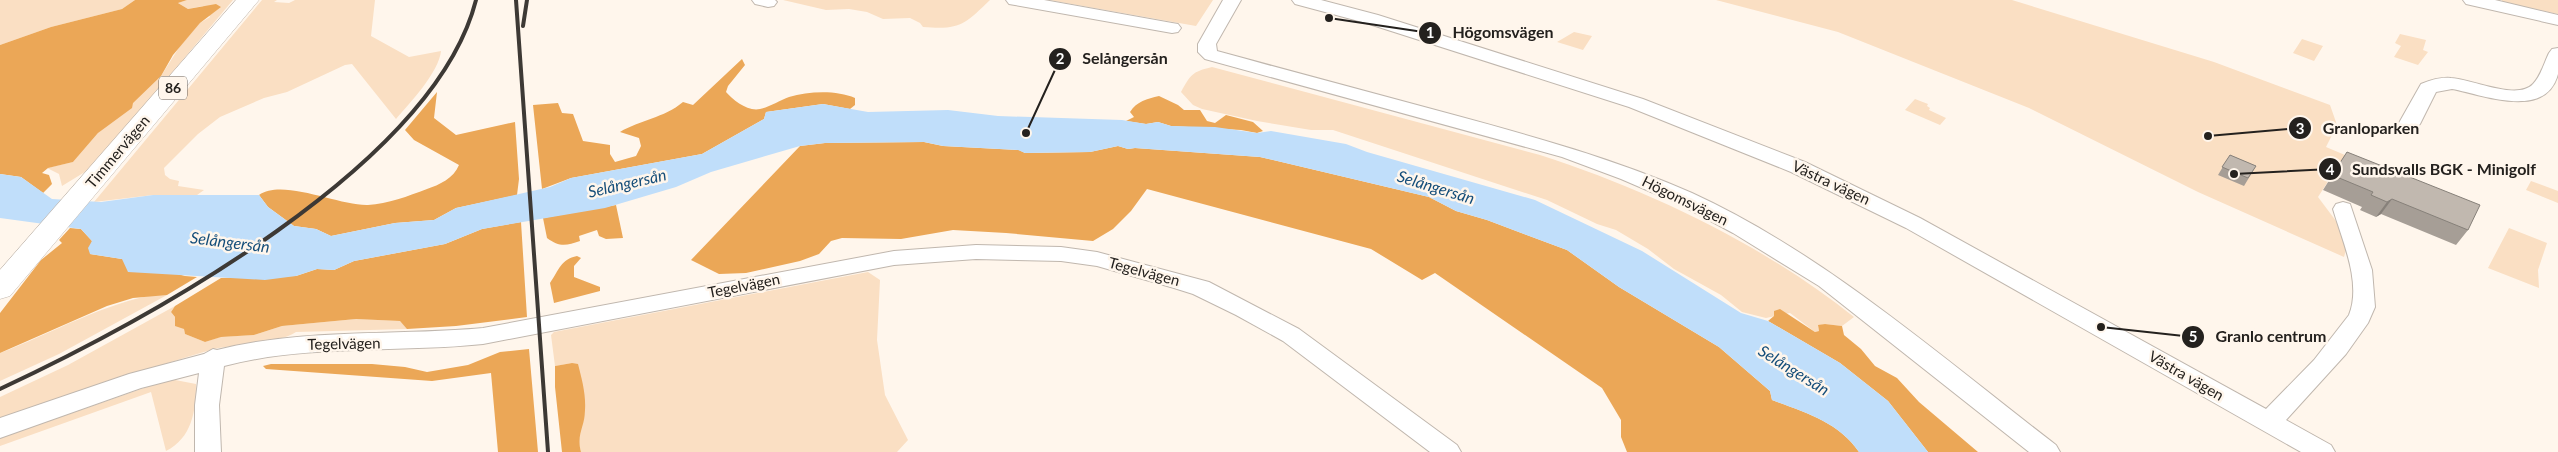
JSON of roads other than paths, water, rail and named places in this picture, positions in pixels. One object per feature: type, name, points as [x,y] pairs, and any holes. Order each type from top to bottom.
[{"type":"main road","name":"Timmervägen","points":[[0,297],[98,176],[248,0]]},
{"type":"main road","name":"Timmervägen","points":[[0,289],[48,236]]},
{"type":"street","points":[[1015,0],[1172,28]]},
{"type":"street","name":"Högomsvägen","points":[[1232,0],[1207,44],[1207,52],[1211,55],[1569,153],[1628,174],[1686,199],[1741,228],[1828,281],[2047,452]]},
{"type":"street","name":"Västra vägen","points":[[1301,0],[1372,19],[1636,103],[1798,167],[1913,223],[2322,452]]},
{"type":"street","points":[[2472,0],[2558,20]]},
{"type":"street","points":[[2405,130],[2432,84],[2453,83],[2500,94],[2531,95],[2539,90],[2558,53]]},
{"type":"street","points":[[2268,422],[2326,362],[2364,310],[2365,293],[2362,277],[2343,210]]},
{"type":"street","name":"Tegelvägen","points":[[0,428],[137,380],[213,358],[292,345],[423,342],[483,336],[894,258],[976,252],[1062,254],[1096,259],[1178,280],[1201,288],[1291,335],[1448,452]]},
{"type":"street","points":[[208,452],[207,405],[213,358]]},
{"type":"water","points":[[823,104],[868,112],[948,110],[998,116],[1122,120],[1146,124],[1158,122],[1171,126],[1215,127],[1257,133],[1271,131],[1346,144],[1367,152],[1535,200],[1642,251],[1741,313],[1768,321],[1840,363],[1888,401],[1928,452],[1859,452],[1841,433],[1820,419],[1772,400],[1770,391],[1719,347],[1619,287],[1567,250],[1487,220],[1456,211],[1429,197],[1260,157],[1128,149],[1118,146],[1090,152],[1025,153],[1018,150],[943,146],[924,142],[825,143],[800,146],[711,172],[676,187],[605,208],[482,229],[445,244],[354,261],[334,270],[317,269],[296,276],[265,280],[128,272],[122,259],[90,254],[88,248],[92,241],[81,229],[0,218],[0,174],[21,177],[52,199],[101,202],[153,195],[259,195],[268,207],[294,226],[316,229],[331,236],[395,223],[434,220],[456,208],[550,187],[571,178],[702,154],[764,119],[766,112]]},
{"type":"railway","points":[[0,389],[130,323],[203,280],[277,231],[345,178],[404,121],[449,62],[476,0]]},
{"type":"railway","points":[[516,0],[548,452]]},
{"type":"railway","points":[[523,26],[527,0]]},
{"type":"place","name":"Högomsvägen","points":[[1329,18]]},
{"type":"place","name":"Selångersån","points":[[1026,133]]},
{"type":"place","name":"Granloparken","points":[[2208,136]]},
{"type":"place","name":"Sundsvalls BGK - Minigolf","points":[[2234,174]]},
{"type":"place","name":"Granlo centrum","points":[[2101,327]]}]
